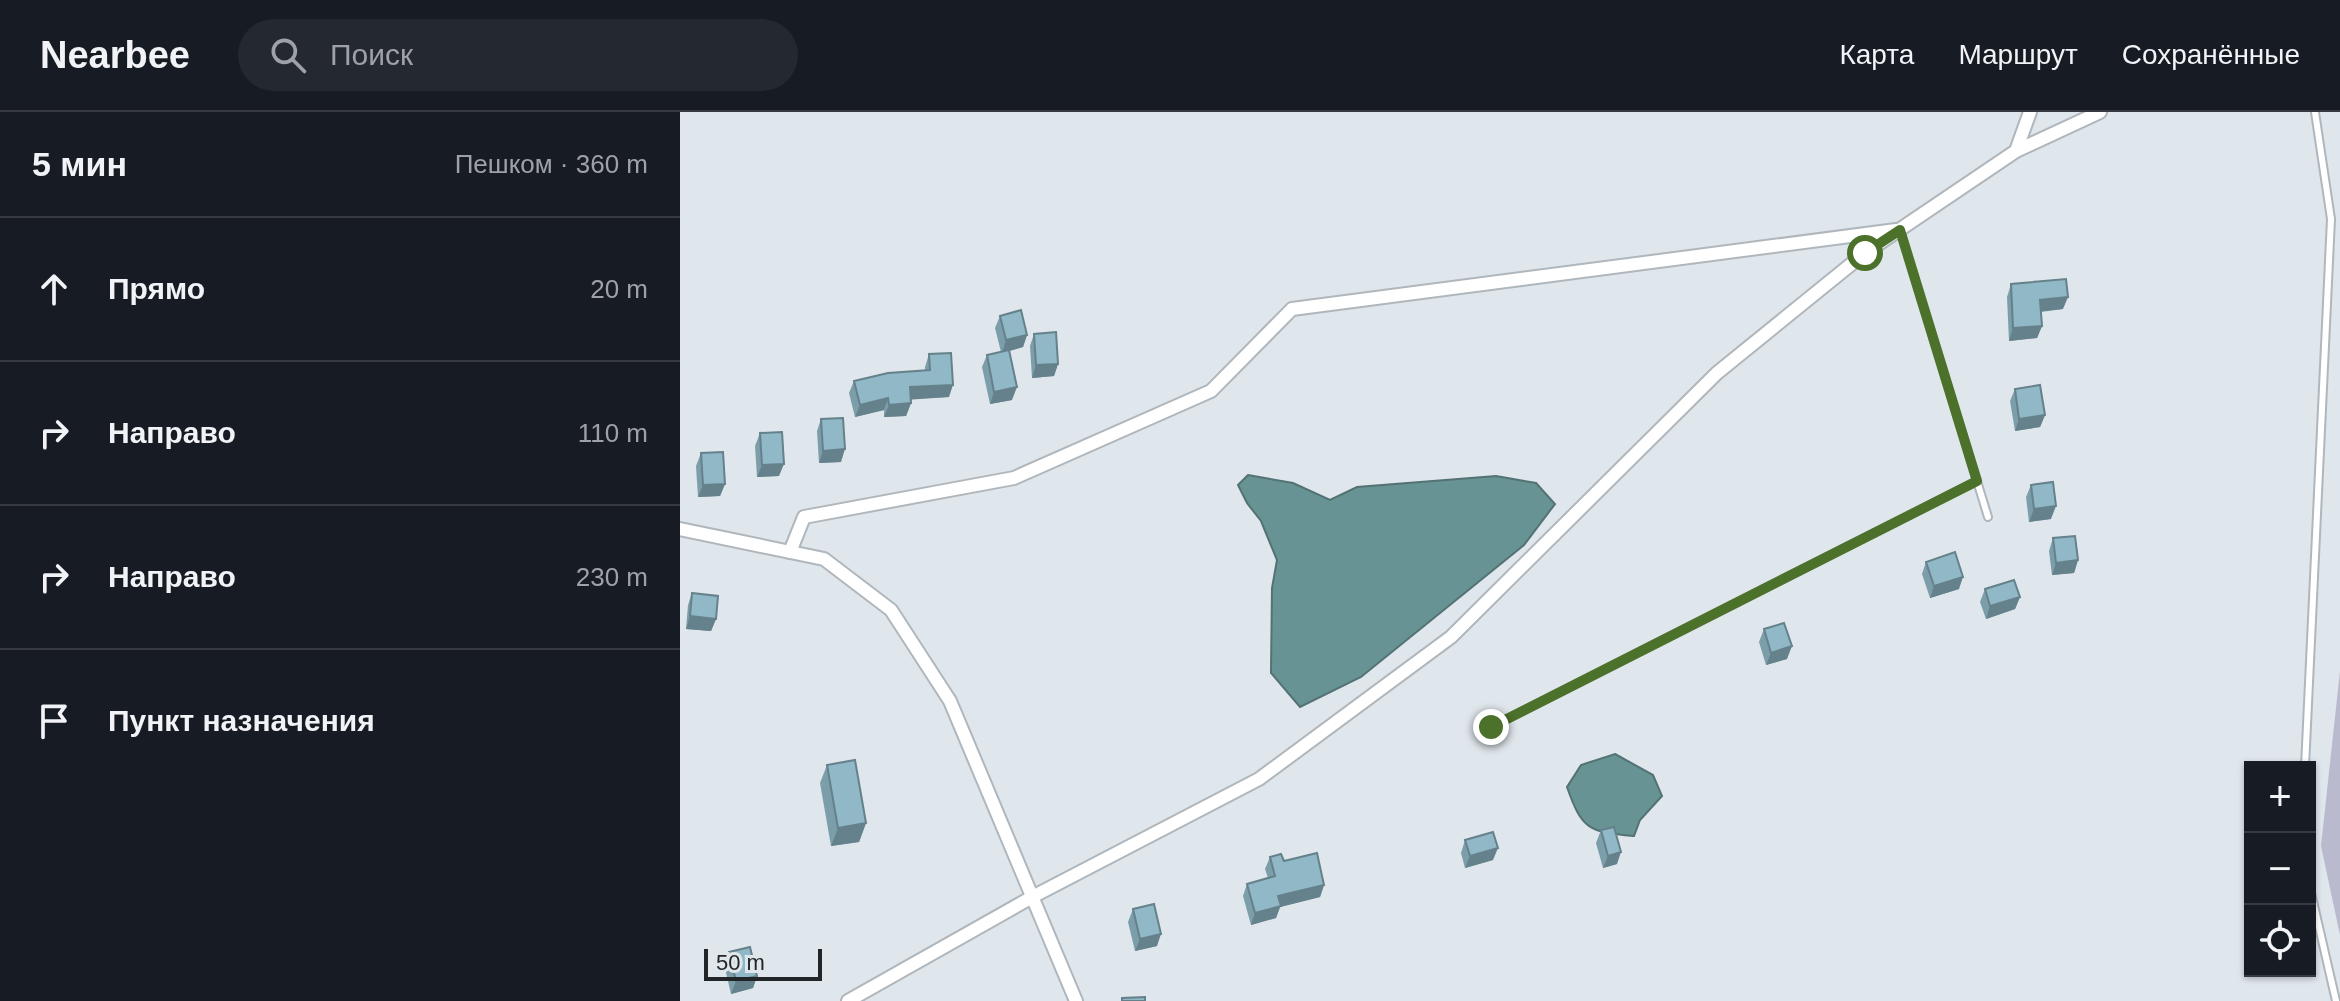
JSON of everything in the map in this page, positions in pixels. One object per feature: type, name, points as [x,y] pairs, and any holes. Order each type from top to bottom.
[{"type":"street","points":[[2016,151],[2030,112]]},
{"type":"street","points":[[848,1001],[1034,896],[1259,779],[1451,637],[1717,373],[1865,253],[2016,151],[2100,112]]},
{"type":"street","points":[[790,552],[804,517],[1014,478],[1211,391],[1292,309],[1900,230]]},
{"type":"street","points":[[680,529],[824,559],[891,610],[950,701],[1076,1001]]},
{"type":"lane","points":[[2305,761],[2331,219],[2315,112]]},
{"type":"lane","points":[[1900,230],[1988,517]]},
{"type":"lane","points":[[1491,727],[1977,481]]},
{"type":"lane","points":[[2314,905],[2336,1001]]},
{"type":"shaded area","points":[[1248,475],[1293,483],[1330,500],[1357,487],[1496,476],[1536,483],[1555,504],[1524,545],[1361,677],[1300,707],[1271,673],[1272,588],[1277,560],[1261,521],[1238,485]]},
{"type":"shaded area","points":[[2340,671],[2340,935],[2321,846]]},
{"type":"shaded area","points":[[1615,754],[1653,775],[1662,796],[1640,820],[1634,836],[1607,833],[1589,826],[1577,812],[1567,787],[1581,765]]},
{"type":"building","points":[[2066,279],[2068,297],[2040,300],[2042,326],[2013,328],[2011,284]]},
{"type":"building","points":[[1021,310],[1027,335],[1006,340],[1000,316]]},
{"type":"building","points":[[1056,332],[1058,364],[1036,365],[1034,334]]},
{"type":"building","points":[[1009,350],[1017,387],[994,392],[987,355]]},
{"type":"building","points":[[951,353],[953,385],[910,387],[911,403],[889,405],[888,398],[860,405],[854,381],[888,373],[930,370],[929,354]]},
{"type":"building","points":[[2040,385],[2045,415],[2019,419],[2015,389]]},
{"type":"building","points":[[843,418],[845,449],[823,451],[821,419]]},
{"type":"building","points":[[782,432],[784,464],[762,465],[760,433]]},
{"type":"building","points":[[723,452],[725,484],[703,485],[701,453]]},
{"type":"building","points":[[2053,482],[2056,506],[2034,509],[2031,485]]},
{"type":"building","points":[[2075,536],[2078,560],[2056,563],[2053,538]]},
{"type":"building","points":[[1955,552],[1963,577],[1934,586],[1926,562]]},
{"type":"building","points":[[2014,580],[2020,597],[1990,606],[1985,589]]},
{"type":"building","points":[[692,593],[718,596],[716,619],[690,616]]},
{"type":"building","points":[[1784,623],[1792,646],[1771,653],[1764,629]]},
{"type":"building","points":[[855,760],[866,823],[838,828],[827,765]]},
{"type":"building","points":[[1614,827],[1621,852],[1608,856],[1601,830]]},
{"type":"building","points":[[1493,832],[1498,848],[1470,856],[1465,840]]},
{"type":"building","points":[[1317,853],[1324,885],[1278,896],[1281,906],[1255,913],[1247,884],[1275,876],[1270,857],[1281,854],[1284,861]]},
{"type":"building","points":[[1154,904],[1161,934],[1140,939],[1133,909]]},
{"type":"building","points":[[750,947],[757,976],[736,981],[729,952]]},
{"type":"building","points":[[1145,997],[1145,1001],[1122,1001],[1122,998]]},
{"type":"route","points":[[1491,727],[1977,481],[1900,230],[1865,253]]}]
